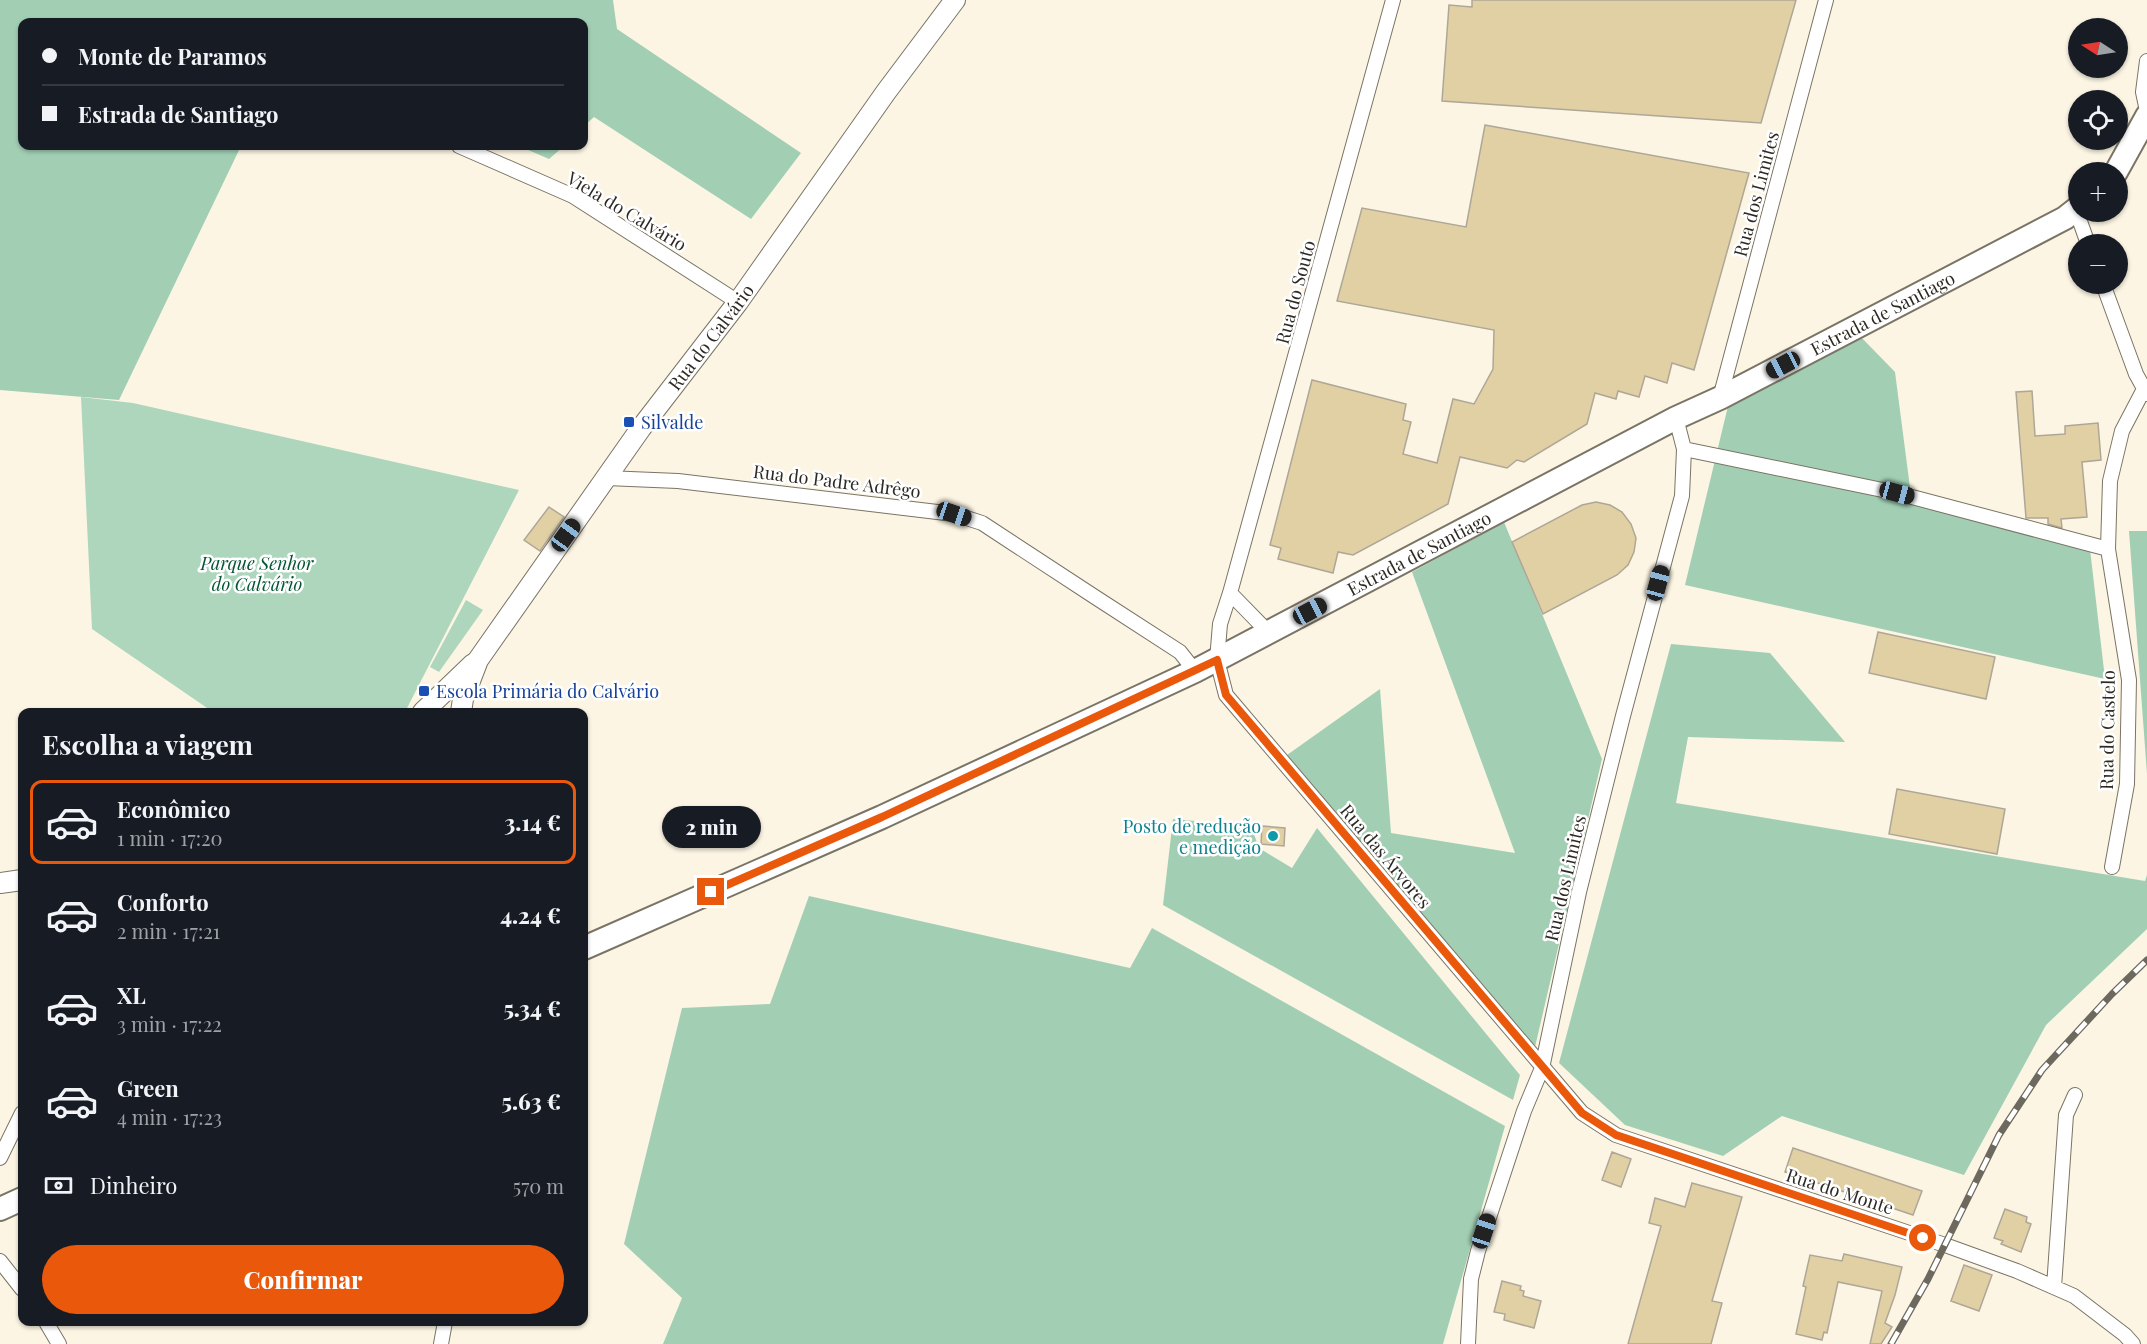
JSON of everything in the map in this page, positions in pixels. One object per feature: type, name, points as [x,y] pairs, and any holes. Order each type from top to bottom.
[{"type":"main road","name":"Rua do Calvário","points":[[462,708],[477,660],[641,428],[738,302],[886,92],[955,0]]},
{"type":"main road","points":[[2122,162],[2147,116]]},
{"type":"main road","name":"Estrada de Santiago","points":[[588,946],[882,817],[1195,671],[1676,418],[1720,398],[2068,216]]},
{"type":"main road","points":[[427,708],[477,660]]},
{"type":"main road","points":[[0,884],[18,881]]},
{"type":"main road","points":[[0,1209],[18,1201]]},
{"type":"street","name":"Rua do Souto","points":[[1217,660],[1220,624],[1393,0]]},
{"type":"street","name":"Rua dos Limites","points":[[1720,398],[1826,0]]},
{"type":"street","points":[[2147,61],[2143,92],[2147,111]]},
{"type":"street","name":"Viela do Calvário","points":[[468,150],[573,196],[738,302]]},
{"type":"street","name":"Rua do Castelo","points":[[2107,294],[2136,374],[2145,391],[2122,431],[2110,481],[2108,549],[2129,680],[2127,784],[2112,867]]},
{"type":"street","name":"Rua dos Limites","points":[[1468,1344],[1472,1279],[1478,1251],[1524,1111],[1542,1068],[1579,892],[1620,727],[1682,496],[1683,449],[1676,418]]},
{"type":"street","points":[[1683,449],[1897,493],[2108,549]]},
{"type":"street","name":"Rua do Padre Adrêgo","points":[[606,478],[678,480],[954,514],[982,524],[1133,621],[1180,652],[1195,671]]},
{"type":"street","points":[[1230,593],[1269,633]]},
{"type":"street","name":"Rua das Árvores","points":[[1217,660],[1226,695],[1542,1068]]},
{"type":"street","name":"Rua do Monte","points":[[1542,1068],[1582,1113],[1616,1135],[1945,1245],[2054,1287],[2074,1296],[2125,1335],[2133,1344]]},
{"type":"street","points":[[2054,1287],[2066,1115],[2075,1095]]},
{"type":"street","points":[[0,1158],[18,1121]]},
{"type":"street","points":[[0,1261],[18,1284]]},
{"type":"street","points":[[48,1326],[59,1344]]},
{"type":"street","points":[[441,1344],[444,1326]]},
{"type":"green space","points":[[0,0],[613,0],[617,29],[801,153],[751,219],[594,117],[588,122],[588,18],[18,18],[18,150],[239,150],[119,400],[0,390]]},
{"type":"green space","points":[[528,150],[559,150],[549,159]]},
{"type":"green space","points":[[1859,335],[1895,372],[1912,503],[2090,549],[2105,679],[1685,585],[1728,406]]},
{"type":"green space","name":"Parque Senhor do Calvário","points":[[81,397],[133,403],[519,490],[407,708],[207,708],[92,629]]},
{"type":"green space","points":[[1504,522],[1602,759],[1535,1047],[1287,755],[1380,689],[1391,833],[1515,853],[1412,572]]},
{"type":"green space","points":[[2129,531],[2147,531],[2147,774]]},
{"type":"green space","points":[[466,600],[483,610],[439,672],[430,667]]},
{"type":"green space","points":[[1671,644],[1770,653],[1845,742],[1688,737],[1676,803],[2145,881],[2147,875],[2147,929],[2046,1025],[1964,1175],[1782,1116],[1723,1156],[1625,1125],[1559,1063]]},
{"type":"green space","points":[[1173,819],[1251,826],[1259,848],[1292,868],[1317,828],[1520,1075],[1513,1100],[1163,905]]},
{"type":"green space","points":[[809,896],[1130,968],[1152,928],[1505,1126],[1443,1344],[663,1344],[682,1298],[624,1244],[682,1008],[770,1004]]},
{"type":"building","points":[[1472,0],[1796,0],[1761,123],[1442,101],[1449,5],[1472,7]]},
{"type":"building","points":[[1485,125],[1749,173],[1694,370],[1672,363],[1667,383],[1645,376],[1639,397],[1618,391],[1616,399],[1595,393],[1587,424],[1524,462],[1517,460],[1507,468],[1460,457],[1448,504],[1353,555],[1338,552],[1333,573],[1278,559],[1281,548],[1270,545],[1312,380],[1406,404],[1403,420],[1411,422],[1403,454],[1437,463],[1453,399],[1474,404],[1493,369],[1494,330],[1337,301],[1362,208],[1466,227]]},
{"type":"building","points":[[2032,391],[2035,436],[2065,434],[2065,426],[2098,423],[2101,460],[2082,462],[2087,517],[2061,519],[2062,528],[2048,524],[2048,518],[2026,518],[2016,392]]},
{"type":"building","points":[[1596,502],[1610,505],[1622,512],[1631,524],[1636,538],[1634,552],[1628,565],[1617,575],[1543,614],[1512,542],[1582,505]]},
{"type":"building","points":[[549,507],[564,517],[540,551],[524,540]]},
{"type":"building","points":[[1878,632],[1995,657],[1986,699],[1869,673]]},
{"type":"building","points":[[1897,789],[2005,809],[1997,854],[1889,834]]},
{"type":"building","name":"Posto de redução e medição","points":[[1262,826],[1285,828],[1284,846],[1261,844]]},
{"type":"building","points":[[1793,1148],[1922,1191],[1913,1215],[1785,1172]]},
{"type":"building","points":[[1612,1152],[1631,1159],[1621,1187],[1602,1180]]},
{"type":"building","points":[[1692,1183],[1742,1197],[1712,1301],[1722,1303],[1711,1344],[1628,1344],[1661,1226],[1649,1223],[1655,1198],[1685,1207]]},
{"type":"building","points":[[2005,1209],[2027,1217],[2026,1222],[2031,1224],[2021,1252],[2001,1244],[2003,1241],[1994,1238]]},
{"type":"building","points":[[1844,1254],[1902,1267],[1885,1323],[1892,1327],[1881,1344],[1870,1344],[1882,1291],[1838,1282],[1827,1333],[1824,1332],[1822,1340],[1796,1334],[1810,1255],[1842,1261]]},
{"type":"building","points":[[1964,1265],[1992,1275],[1979,1311],[1951,1301]]},
{"type":"building","points":[[1502,1281],[1521,1286],[1520,1290],[1524,1291],[1523,1296],[1541,1301],[1534,1328],[1504,1320],[1505,1314],[1494,1312]]},
{"type":"railway","points":[[1891,1344],[1928,1279],[1999,1135],[2042,1070],[2112,994],[2147,960]]},
{"type":"place","name":"Silvalde","points":[[629,422]]},
{"type":"place","name":"Escola Primária do Calvário","points":[[424,691]]},
{"type":"place","name":"Posto de redução e medição","points":[[1273,836]]},
{"type":"route","points":[[711,892],[882,817],[1217,660],[1226,695],[1582,1113],[1616,1135],[1923,1238]]}]
